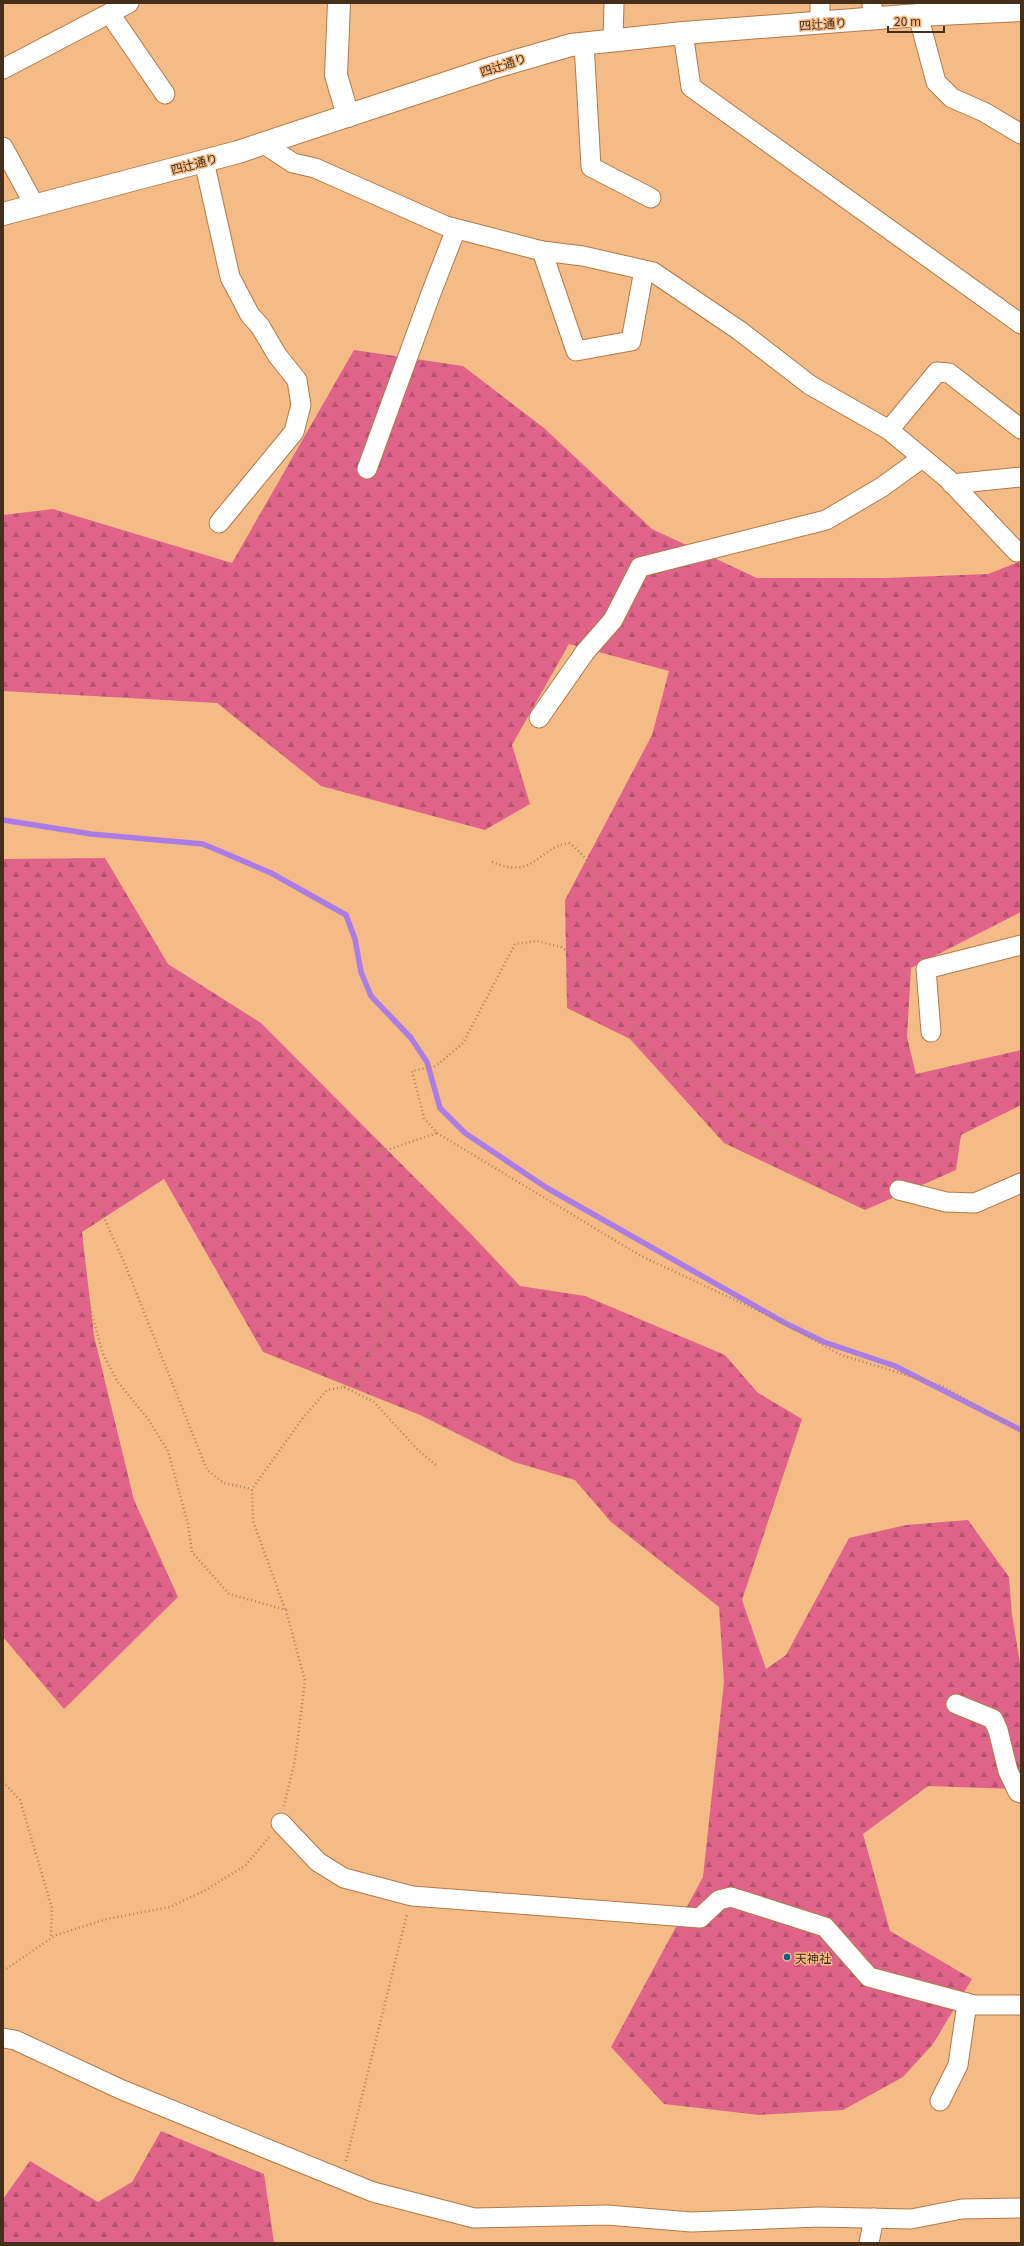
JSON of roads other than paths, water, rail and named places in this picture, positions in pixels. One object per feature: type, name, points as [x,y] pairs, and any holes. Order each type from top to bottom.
[{"type":"street","points":[[3,69],[129,3]]},
{"type":"street","points":[[340,3],[336,75],[348,116]]},
{"type":"street","points":[[613,40],[614,3]]},
{"type":"street","name":"四辻通り","points":[[3,214],[264,144],[495,66],[546,51],[584,43],[683,33],[820,13],[873,11],[918,15],[954,8],[1021,10]]},
{"type":"street","points":[[110,14],[165,94]]},
{"type":"street","points":[[918,15],[936,82],[952,98],[984,112],[1021,134]]},
{"type":"street","points":[[683,33],[692,87],[1021,324]]},
{"type":"street","points":[[584,43],[591,167],[651,198]]},
{"type":"street","points":[[264,144],[293,163],[315,168],[456,229],[542,252],[582,256],[652,272],[740,332],[810,385],[889,430],[952,484],[1017,552]]},
{"type":"street","points":[[3,147],[35,206]]},
{"type":"street","points":[[204,161],[230,277],[250,315],[260,326],[277,355],[297,380],[301,405],[294,432],[219,524]]},
{"type":"street","points":[[367,469],[456,229]]},
{"type":"street","points":[[542,252],[576,351],[631,341],[644,270]]},
{"type":"street","points":[[889,430],[937,372],[949,373],[1021,429]]},
{"type":"street","points":[[539,718],[585,652],[613,620],[640,567],[826,520],[882,487],[922,458]]},
{"type":"street","points":[[952,484],[1021,477]]},
{"type":"street","points":[[931,1032],[926,970],[1021,945]]},
{"type":"street","points":[[899,1190],[946,1202],[975,1203],[1021,1183]]},
{"type":"street","points":[[956,1704],[993,1720],[998,1730],[1008,1771],[1018,1792],[1021,1793]]},
{"type":"street","points":[[281,1823],[318,1862],[344,1878],[412,1896],[700,1918],[719,1900],[731,1897],[826,1927],[869,1977],[974,2005],[1021,2005]]},
{"type":"street","points":[[940,2101],[958,2065],[967,2003]]},
{"type":"street","points":[[3,2038],[14,2040],[120,2089],[372,2192],[474,2218],[607,2215],[691,2222],[819,2216],[911,2220],[962,2209],[1021,2208]]},
{"type":"street","points":[[869,2243],[874,2218]]},
{"type":"waterway","points":[[3,820],[91,834],[203,844],[271,873],[346,915],[355,939],[361,972],[371,996],[411,1038],[427,1062],[440,1108],[465,1133],[547,1188],[785,1323],[824,1342],[895,1366],[1021,1430]]},
{"type":"place","name":"天神社","points":[[787,1957]]}]
